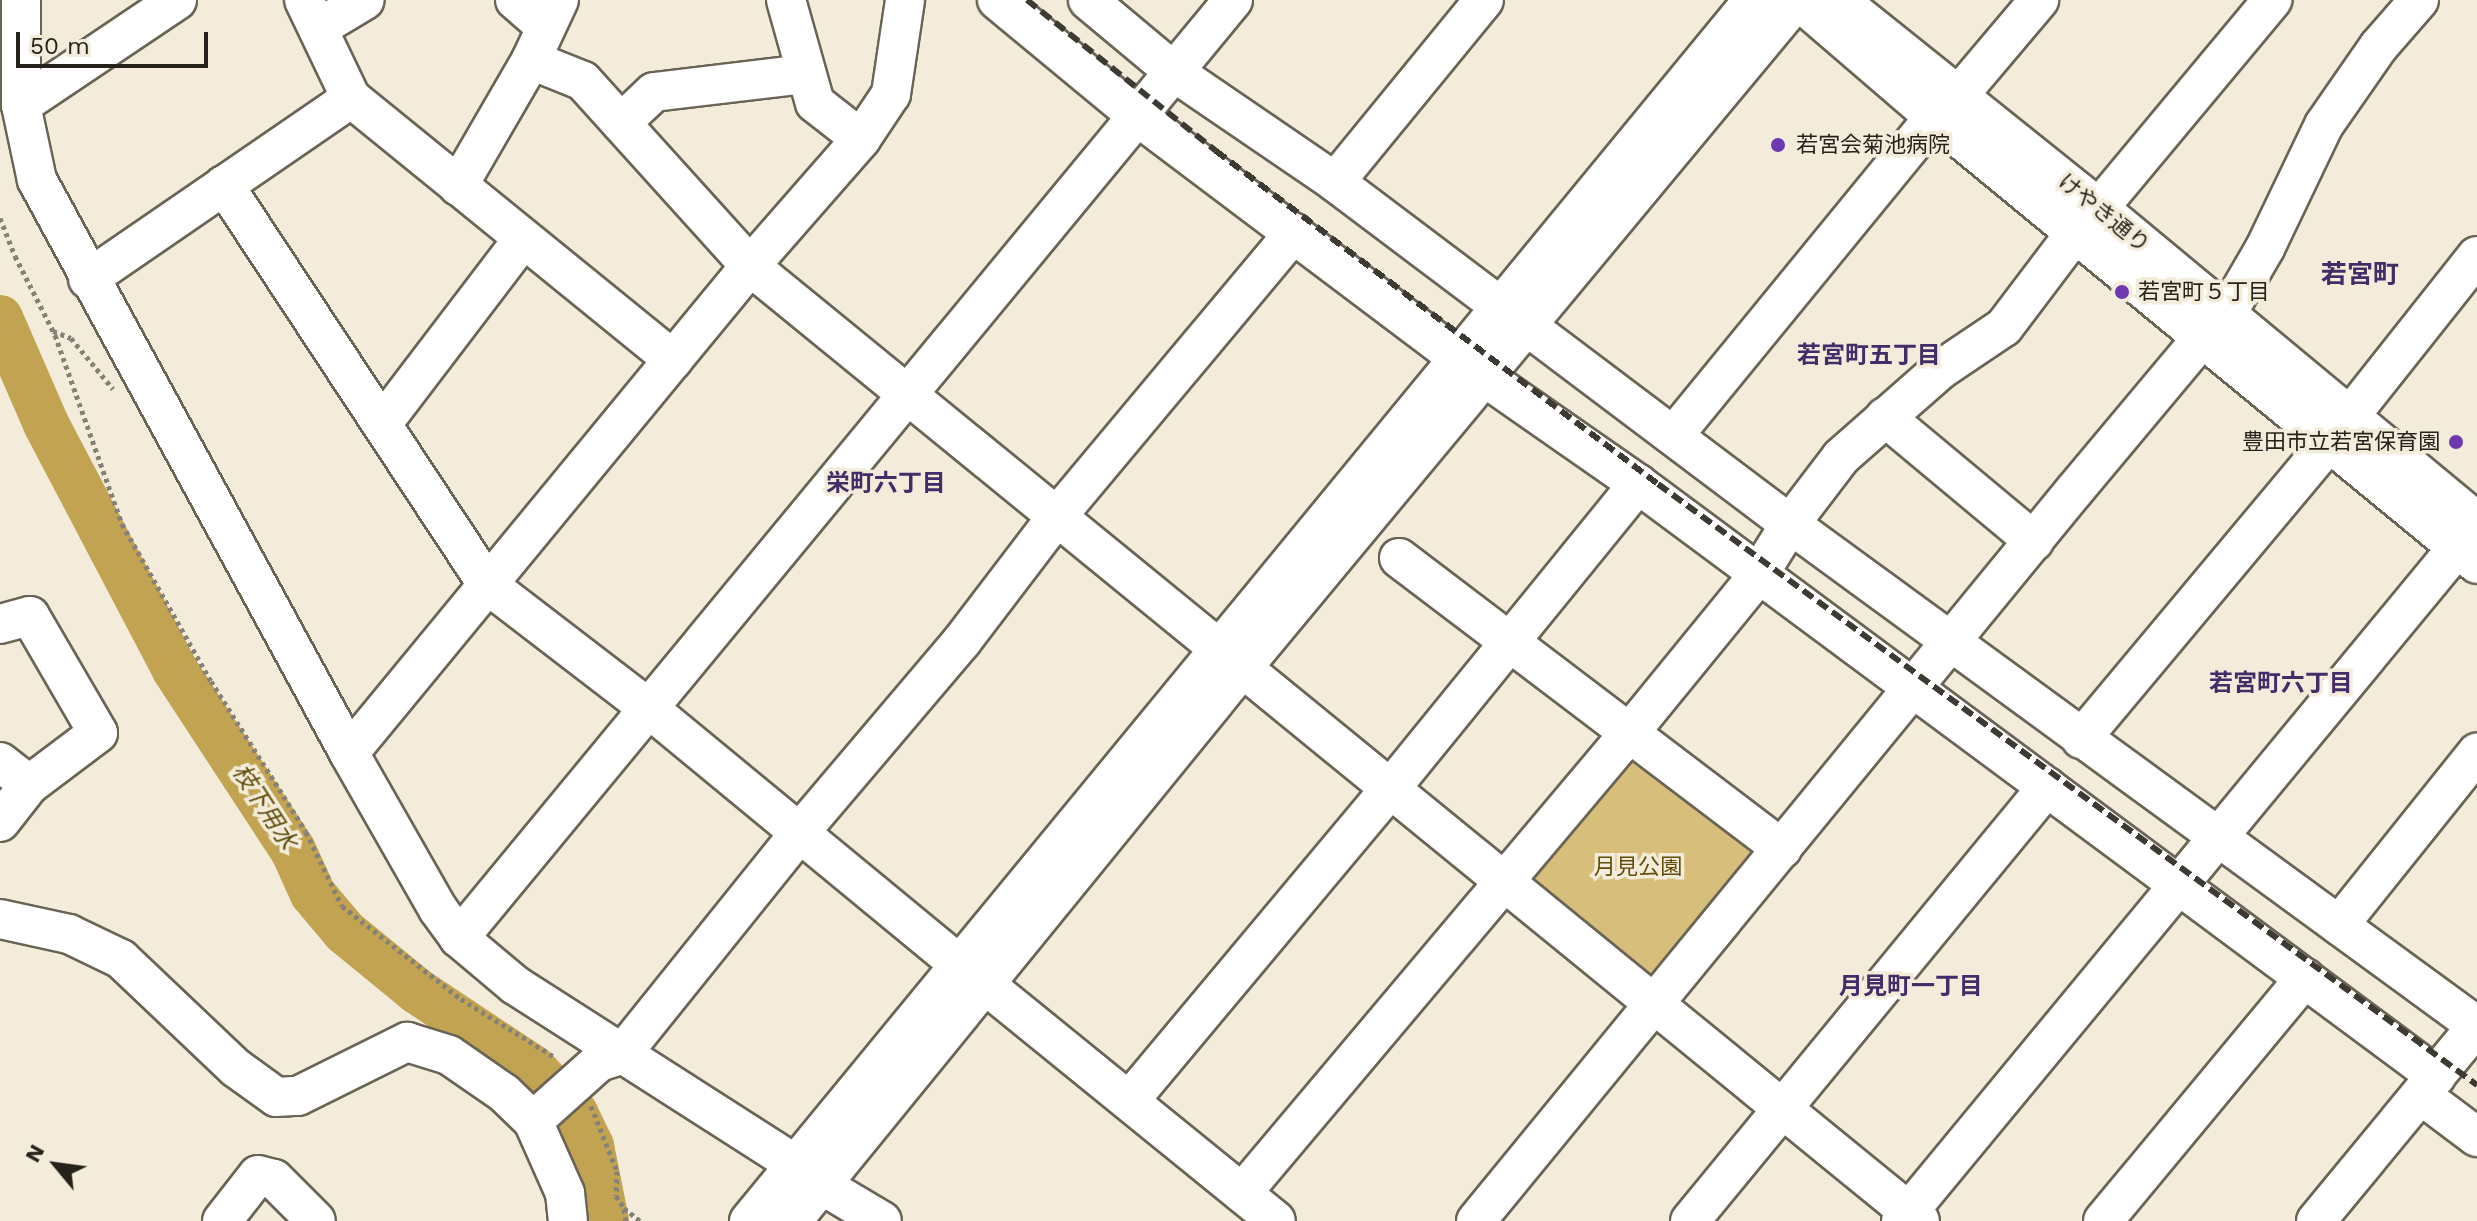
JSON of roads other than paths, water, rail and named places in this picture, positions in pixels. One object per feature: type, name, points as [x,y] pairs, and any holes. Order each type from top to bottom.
[{"type":"street","points":[[21,0],[21,105],[37,180],[88,279],[438,909],[459,938],[515,985],[882,1221]]},
{"type":"street","points":[[21,105],[177,0]]},
{"type":"street","points":[[365,0],[312,14],[351,98],[673,360]]},
{"type":"street","points":[[515,0],[546,29],[583,81],[750,266],[1656,1002],[1910,1218],[2177,885],[2470,545],[2339,429],[2087,221],[1946,107],[1798,0],[1514,316]]},
{"type":"street","points":[[786,0],[802,51],[804,74],[815,103],[861,139]]},
{"type":"street","points":[[349,753],[750,266],[861,139],[891,94],[905,0]]},
{"type":"street","points":[[997,0],[1137,116],[1472,368],[1638,484],[2305,978],[2428,1085],[2477,1137]]},
{"type":"street","points":[[1088,0],[1174,72],[1335,182],[1790,524],[2477,1026],[2316,1221]]},
{"type":"street","points":[[459,938],[1233,0]]},
{"type":"street","points":[[1335,182],[1484,0]]},
{"type":"street","points":[[749,1221],[808,1175],[973,975],[1514,316],[1753,0]]},
{"type":"street","points":[[1839,0],[1946,107]]},
{"type":"street","points":[[1674,435],[1946,107],[2039,0]]},
{"type":"street","points":[[1242,1193],[1507,881],[1759,574],[1790,524],[1841,457],[1940,370],[2004,327],[2087,221],[2272,0]]},
{"type":"street","points":[[1476,1221],[1951,641],[2214,327],[2265,248],[2324,125],[2379,46],[2419,0]]},
{"type":"street","points":[[458,186],[546,29]]},
{"type":"street","points":[[621,123],[654,92],[804,74]]},
{"type":"street","points":[[88,279],[351,98]]},
{"type":"street","points":[[224,185],[488,585],[647,707],[1276,1221]]},
{"type":"street","points":[[539,1116],[582,1081],[599,1062],[621,1055],[800,832],[962,641],[1058,515],[1294,233]]},
{"type":"street","points":[[382,424],[522,240]]},
{"type":"street","points":[[2081,739],[2339,429],[2477,256]]},
{"type":"street","points":[[1885,417],[2034,541]]},
{"type":"street","points":[[1129,1101],[1391,788],[1638,484]]},
{"type":"street","points":[[1399,558],[1512,640],[1782,849]]},
{"type":"street","points":[[0,624],[30,616],[98,733],[14,773],[0,822]]},
{"type":"street","points":[[2339,925],[2477,753]]},
{"type":"street","points":[[1690,1221],[2047,787]]},
{"type":"street","points":[[0,919],[69,934],[121,959],[236,1068],[276,1097],[298,1096],[407,1042],[449,1055],[539,1116],[565,1193],[568,1221]]},
{"type":"street","points":[[2103,1221],[2305,978]]},
{"type":"street","points":[[222,1221],[258,1175],[274,1179],[316,1221]]},
{"type":"street","points":[[792,1221],[808,1175]]},
{"type":"waterway","name":"枝下用水","points":[[0,318],[46,424],[175,670],[293,850],[313,894],[345,932],[417,991],[533,1068],[575,1113],[591,1146],[606,1221]]},
{"type":"railway","points":[[1027,0],[1216,151],[1658,484],[2477,1085]]},
{"type":"place","name":"若宮会菊池病院","points":[[1778,145]]},
{"type":"place","name":"若宮町５丁目","points":[[2122,292]]},
{"type":"place","name":"豊田市立若宮保育園","points":[[2456,442]]},
{"type":"district","name":"若宮町","points":[[2360,275]]},
{"type":"district","name":"若宮町五丁目","points":[[1869,356]]},
{"type":"district","name":"栄町六丁目","points":[[886,484]]},
{"type":"district","name":"若宮町六丁目","points":[[2281,684]]},
{"type":"district","name":"月見町一丁目","points":[[1911,987]]},
{"type":"park label","name":"月見公園","points":[[1638,867]]}]
